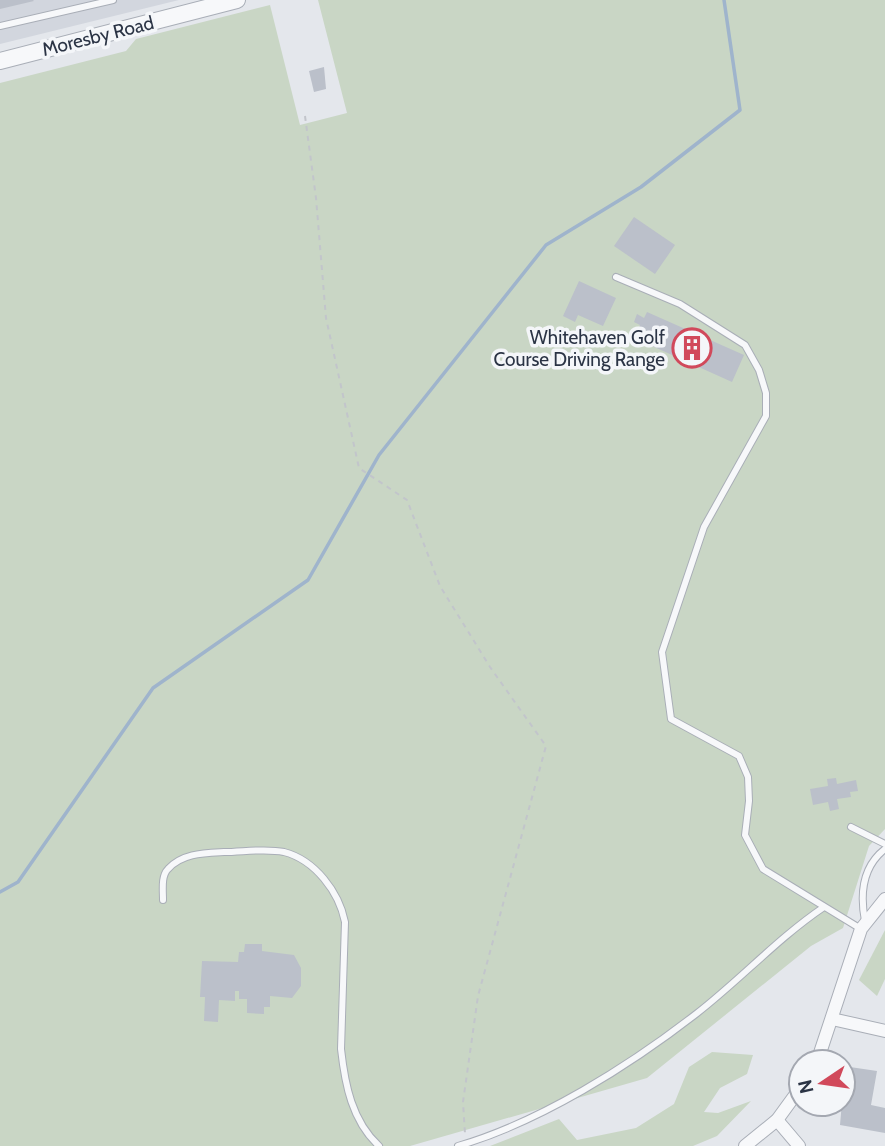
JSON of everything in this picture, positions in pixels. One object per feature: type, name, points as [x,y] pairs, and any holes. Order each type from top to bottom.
[{"type":"street","name":"Moresby Road","points":[[0,61],[237,0]]},
{"type":"street","points":[[822,1048],[863,925],[885,899]]},
{"type":"street","points":[[832,1020],[885,1031]]},
{"type":"street","points":[[745,1146],[777,1120],[787,1106]]},
{"type":"street","points":[[777,1120],[799,1146]]},
{"type":"lane","points":[[0,26],[113,0]]},
{"type":"lane","points":[[616,277],[680,304],[744,345],[759,370],[766,393],[766,416],[704,527],[662,652],[671,719],[739,756],[748,777],[749,801],[745,835],[763,869],[824,907],[863,925],[864,879],[877,856],[885,849]]},
{"type":"lane","points":[[851,827],[885,844]]},
{"type":"lane","points":[[163,900],[164,876],[169,868],[199,853],[282,852],[305,863],[329,885],[343,910],[345,922],[341,1049],[343,1068],[360,1125],[379,1146]]},
{"type":"lane","points":[[458,1146],[531,1118],[620,1066],[695,1015],[824,907]]},
{"type":"path","points":[[305,116],[316,198],[326,318],[359,468],[407,500],[440,586],[490,667],[546,746],[478,996],[463,1102],[466,1144]]},
{"type":"shaded area","points":[[0,0],[179,0],[0,44]]},
{"type":"green space","points":[[318,0],[885,0],[885,829],[869,846],[843,928],[811,946],[647,1078],[410,1146],[0,1146],[0,83],[126,51],[136,39],[270,5],[300,125],[347,113]]},
{"type":"green space","points":[[885,930],[885,979],[877,996],[859,980]]},
{"type":"green space","points":[[712,1052],[753,1055],[747,1074],[720,1088],[704,1112],[718,1113],[751,1101],[717,1136],[693,1146],[490,1146],[559,1119],[577,1140],[636,1128],[674,1104],[689,1067]]},
{"type":"building","points":[[0,0],[33,0],[34,1],[0,9]]},
{"type":"building","points":[[324,67],[326,89],[314,92],[309,71]]},
{"type":"building","points":[[634,217],[675,245],[655,274],[614,246]]},
{"type":"building","points":[[579,281],[616,298],[603,326],[578,315],[575,322],[563,316]]},
{"type":"building","name":"Whitehaven Golf Course Driving Range","points":[[647,312],[744,355],[732,382],[641,341],[645,333],[638,330],[640,325],[634,322],[637,314],[644,318]]},
{"type":"building","points":[[836,778],[837,784],[856,780],[858,791],[850,792],[851,797],[837,799],[839,809],[830,811],[828,802],[813,805],[810,789],[828,786],[827,779]]},
{"type":"building","points":[[245,944],[262,944],[262,951],[294,955],[301,968],[301,986],[292,998],[270,996],[270,1007],[264,1007],[264,1014],[247,1013],[247,999],[239,999],[239,991],[235,991],[235,1001],[219,1000],[218,1022],[204,1021],[205,997],[200,997],[202,961],[238,962],[239,952],[244,952]]},
{"type":"building","points":[[857,1068],[877,1071],[871,1105],[885,1108],[885,1133],[840,1125],[841,1118],[857,1118]]},
{"type":"waterway","points":[[0,892],[18,882],[153,688],[308,580],[379,455],[546,245],[641,187],[740,110],[724,0]]},
{"type":"place","name":"Whitehaven Golf Course Driving Range","points":[[692,348]]}]
